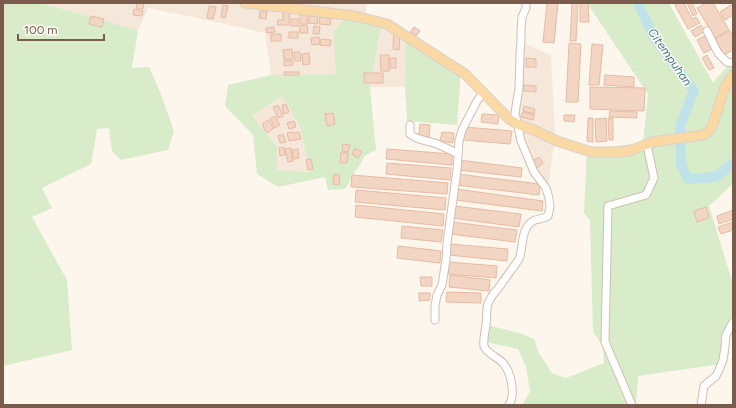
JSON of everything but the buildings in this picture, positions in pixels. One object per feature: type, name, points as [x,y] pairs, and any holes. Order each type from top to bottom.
[{"type":"main road","points":[[245,3],[355,16],[387,24],[465,74],[509,119],[517,124],[557,141],[591,152],[621,152],[650,144],[703,135],[712,127],[725,87],[733,75]]},
{"type":"street","points":[[509,405],[513,391],[511,379],[505,365],[486,350],[484,346],[487,305],[519,259],[527,227],[533,221],[548,216],[550,206],[550,198],[546,188],[534,172],[521,141],[515,113],[519,88],[522,17],[526,8],[526,3]]},
{"type":"street","points":[[707,31],[718,53],[726,62],[733,63]]},
{"type":"street","points":[[435,320],[437,295],[442,285],[446,260],[459,141],[462,130],[477,101],[483,93]]},
{"type":"street","points":[[410,125],[410,134],[412,137],[430,141],[458,154]]},
{"type":"street","points":[[632,405],[605,342],[608,206],[646,195],[654,178],[650,144]]},
{"type":"street","points":[[701,405],[704,386],[716,376],[723,360],[726,335],[733,322]]},
{"type":"shaded area","points":[[40,3],[366,3],[366,15],[333,32],[337,74],[271,75],[265,33],[148,8],[138,30]]},
{"type":"shaded area","points":[[382,22],[406,34],[405,87],[370,87]]},
{"type":"shaded area","points":[[526,44],[551,55],[555,135],[548,189],[525,157],[516,124]]},
{"type":"shaded area","points":[[282,96],[300,127],[310,172],[277,170],[277,146],[252,116]]},
{"type":"green space","points":[[3,3],[40,3],[138,30],[132,68],[149,67],[174,131],[168,150],[121,160],[112,151],[109,128],[97,129],[91,164],[42,188],[52,208],[32,217],[67,280],[72,350],[3,366]]},
{"type":"green space","points":[[587,3],[669,3],[713,83],[733,59],[733,184],[709,206],[733,284],[733,321],[721,364],[638,376],[636,405],[522,405],[530,391],[526,367],[518,349],[481,341],[484,324],[522,334],[534,339],[539,353],[552,373],[566,378],[604,363],[603,346],[593,332],[590,220],[584,213],[587,149],[643,143],[648,94]]},
{"type":"green space","points":[[348,15],[382,22],[370,87],[376,150],[365,156],[345,189],[328,190],[325,177],[278,187],[257,174],[253,135],[225,106],[228,85],[271,75],[336,74],[333,32]],"holes":[[[282,96],[300,127],[310,172],[277,170],[277,146],[252,116]]]},
{"type":"green space","points":[[406,34],[461,71],[457,125],[407,121],[405,87]]},
{"type":"waterway","name":"Citempuhan","points":[[638,3],[653,36],[694,91],[680,126],[681,165],[688,179],[716,177],[733,163]]}]
